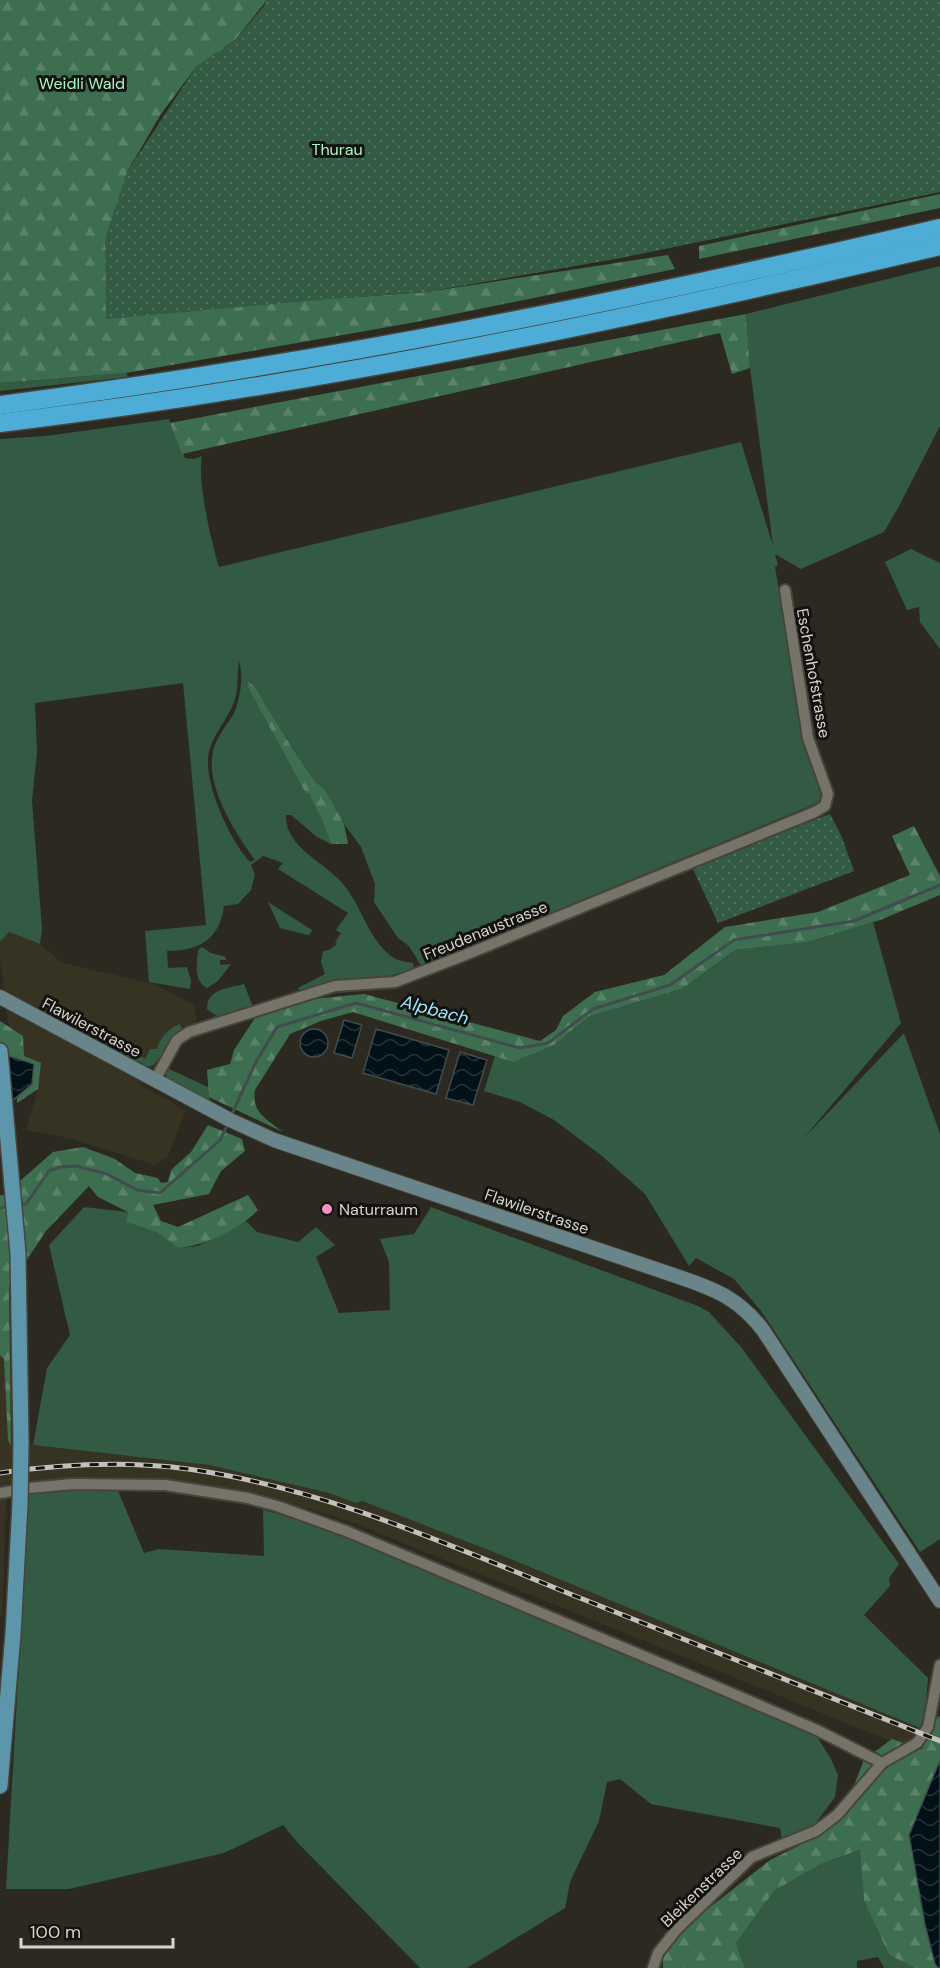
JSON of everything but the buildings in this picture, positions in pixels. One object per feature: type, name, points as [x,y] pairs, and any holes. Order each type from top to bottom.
[{"type":"highway","points":[[0,405],[202,377],[441,335],[684,286],[940,228]]},
{"type":"highway","points":[[0,423],[204,394],[465,349],[731,294],[940,246]]},
{"type":"main road","name":"Flawilerstrasse","points":[[0,997],[209,1109],[274,1140],[665,1272],[728,1296],[742,1306],[763,1330],[940,1601]]},
{"type":"main road","points":[[0,1051],[17,1241],[21,1442],[13,1634],[0,1786]]},
{"type":"street","name":"Eschenhofstrasse","points":[[785,590],[808,738],[828,794]]},
{"type":"street","name":"Freudenaustrasse","points":[[155,1080],[177,1040],[189,1032],[334,986],[395,982],[815,812],[825,806],[828,794]]},
{"type":"street","points":[[0,1493],[29,1488],[73,1485],[165,1485],[237,1496],[277,1506],[346,1531],[717,1687],[818,1730],[882,1763]]},
{"type":"street","name":"Bleikenstrasse","points":[[653,1968],[658,1953],[677,1929],[752,1857],[816,1831],[837,1815],[882,1763],[917,1743],[928,1727],[940,1665]]},
{"type":"shaded area","points":[[9,932],[40,944],[62,963],[154,984],[194,1005],[197,1020],[182,1027],[140,1085],[186,1110],[168,1156],[155,1165],[69,1138],[26,1130],[38,1089],[41,1064],[24,1056],[23,1036],[9,1027],[0,942]]},
{"type":"shaded area","points":[[0,1342],[11,1343],[12,1446],[33,1445],[209,1465],[329,1493],[355,1503],[362,1501],[491,1551],[920,1728],[905,1747],[354,1523],[313,1510],[207,1486],[9,1487],[6,1506],[2,1617],[0,1617]]},
{"type":"green space","name":"Weidli Wald","points":[[0,0],[267,0],[235,40],[196,67],[161,114],[127,172],[342,298],[427,292],[668,255],[675,269],[411,323],[126,373],[0,383]]},
{"type":"green space","name":"Thurau","points":[[267,0],[940,0],[940,192],[621,258],[427,292],[106,319],[105,239],[127,172],[196,67],[235,40]]},
{"type":"green space","points":[[940,194],[940,208],[699,259],[699,246]]},
{"type":"green space","points":[[940,266],[940,426],[898,508],[884,532],[801,569],[775,554],[778,565],[775,567],[797,694],[822,792],[820,802],[438,959],[424,967],[409,946],[398,938],[374,902],[375,884],[361,847],[344,824],[326,791],[315,781],[294,751],[250,681],[247,686],[306,794],[309,792],[331,844],[317,837],[291,815],[286,815],[287,827],[292,837],[307,854],[343,884],[370,931],[383,948],[396,959],[413,963],[414,970],[384,977],[345,980],[300,991],[298,988],[325,974],[321,962],[323,951],[337,944],[335,942],[341,933],[336,930],[348,913],[278,869],[283,863],[263,856],[251,865],[255,874],[251,890],[238,904],[224,906],[222,917],[213,935],[189,949],[167,951],[168,968],[187,967],[191,981],[190,989],[149,982],[145,931],[206,925],[183,683],[35,703],[37,752],[32,801],[42,929],[40,944],[9,932],[0,942],[0,439],[46,436],[169,419],[185,458],[194,459],[202,456],[203,495],[219,567],[741,442],[773,546],[750,368],[746,314]],"holes":[[[239,661],[238,703],[216,741],[212,765],[213,779],[224,808],[239,837],[255,860],[250,862],[234,840],[219,810],[208,764],[211,745],[236,697]]]},
{"type":"green space","points":[[746,314],[750,368],[732,374],[720,333],[182,454],[170,423]]},
{"type":"green space","points":[[126,373],[128,377],[0,391],[0,383]]},
{"type":"green space","points":[[911,549],[940,563],[940,649],[920,622],[919,607],[907,610],[885,562]]},
{"type":"green space","points":[[249,681],[315,781],[326,791],[344,824],[348,844],[331,844],[309,793],[306,794],[247,686]]},
{"type":"green space","points":[[830,814],[841,835],[854,871],[718,923],[692,867]]},
{"type":"green space","points":[[914,826],[940,876],[940,895],[880,920],[808,942],[735,950],[682,989],[590,1016],[554,1045],[513,1062],[353,1012],[321,1021],[290,1034],[255,1090],[254,1098],[258,1110],[283,1132],[209,1097],[207,1070],[230,1064],[234,1050],[255,1018],[313,999],[364,994],[540,1041],[556,1030],[563,1016],[595,992],[664,975],[725,927],[818,912],[910,875],[892,836]]},
{"type":"green space","points":[[268,902],[312,930],[311,933],[308,935],[280,928]]},
{"type":"green space","points":[[873,922],[901,1023],[803,1139],[904,1033],[940,1134],[940,1539],[920,1552],[761,1311],[734,1279],[696,1258],[689,1266],[645,1194],[602,1156],[554,1120],[520,1102],[484,1091],[495,1056],[554,1045],[590,1016],[682,989],[735,950],[808,942]]},
{"type":"green space","points":[[202,947],[211,953],[226,957],[226,960],[220,960],[220,965],[231,964],[218,981],[207,988],[200,981],[197,971],[198,950]]},
{"type":"green space","points":[[244,984],[253,1007],[218,1017],[207,1009],[208,1002],[214,993]]},
{"type":"green space","points":[[0,1021],[23,1036],[24,1056],[41,1063],[38,1089],[17,1103],[17,1098],[32,1084],[0,1053]]},
{"type":"green space","points":[[179,1024],[182,1029],[171,1039],[156,1063],[147,1067],[141,1066],[143,1063],[136,1061],[135,1063],[127,1059],[128,1057],[104,1047],[107,1039],[145,1059],[150,1049],[157,1049],[165,1034]]},
{"type":"green space","points":[[167,1068],[208,1087],[210,1101],[168,1081]]},
{"type":"green space","points":[[208,1125],[242,1139],[245,1151],[221,1171],[209,1194],[153,1205],[161,1221],[178,1227],[248,1195],[258,1210],[250,1218],[221,1236],[178,1248],[158,1233],[126,1222],[128,1212],[98,1197],[89,1186],[46,1231],[9,1287],[11,1446],[8,1440],[4,1359],[0,1355],[0,1195],[4,1195],[53,1152],[83,1147],[115,1159],[135,1173],[158,1178],[161,1183],[168,1182],[171,1170],[191,1152]]},
{"type":"green space","points":[[84,1207],[128,1212],[126,1222],[158,1233],[178,1248],[198,1246],[246,1221],[257,1232],[298,1242],[316,1227],[335,1245],[316,1257],[339,1313],[390,1310],[389,1262],[380,1239],[414,1234],[431,1207],[709,1312],[741,1347],[899,1564],[889,1578],[890,1586],[864,1615],[928,1678],[925,1715],[920,1728],[491,1551],[362,1501],[355,1503],[329,1493],[209,1465],[33,1445],[47,1368],[70,1335],[49,1245]]},
{"type":"green space","points":[[116,1486],[144,1553],[159,1549],[264,1556],[263,1510],[346,1531],[811,1727],[838,1775],[835,1797],[815,1824],[782,1840],[780,1828],[651,1804],[620,1779],[607,1782],[599,1821],[570,1882],[565,1908],[467,1968],[420,1968],[283,1825],[224,1853],[69,1889],[6,1889],[29,1488]]},
{"type":"green space","points":[[940,1716],[940,1760],[909,1835],[935,1963],[938,1968],[915,1968],[889,1955],[864,1901],[860,1850],[821,1864],[774,1891],[736,1943],[745,1968],[663,1968],[663,1944],[770,1860],[816,1837],[845,1808],[864,1760],[892,1739],[922,1749],[935,1719]]},
{"type":"green space","points":[[861,1850],[864,1901],[889,1955],[915,1968],[884,1968],[878,1957],[857,1961],[857,1968],[745,1968],[736,1943],[774,1891],[821,1864]]},
{"type":"water","points":[[344,1020],[362,1025],[352,1058],[334,1053]]},
{"type":"water","points":[[314,1029],[324,1033],[328,1043],[324,1053],[314,1057],[304,1053],[300,1043],[304,1033]]},
{"type":"water","points":[[376,1029],[449,1050],[436,1094],[363,1073]]},
{"type":"water","points":[[460,1052],[487,1060],[473,1105],[446,1098]]},
{"type":"water","points":[[0,1053],[34,1064],[32,1084],[0,1111]]},
{"type":"water","points":[[940,1760],[940,1968],[938,1968],[925,1925],[909,1835]]},
{"type":"waterway","name":"Alpbach","points":[[231,1116],[256,1062],[277,1027],[356,1003],[520,1048],[548,1043],[593,1009],[670,985],[734,940],[854,921],[940,885]]},
{"type":"waterway","name":"Alpbach","points":[[19,1205],[26,1204],[49,1171],[61,1167],[76,1166],[107,1174],[137,1190],[160,1193],[220,1140],[229,1122]]},
{"type":"waterway","name":"Alpbach","points":[[0,1208],[10,1207]]},
{"type":"railway","points":[[0,1473],[47,1467],[141,1465],[188,1469],[289,1490],[339,1505],[436,1540],[940,1741]]},
{"type":"place","name":"Naturraum","points":[[327,1209]]}]
